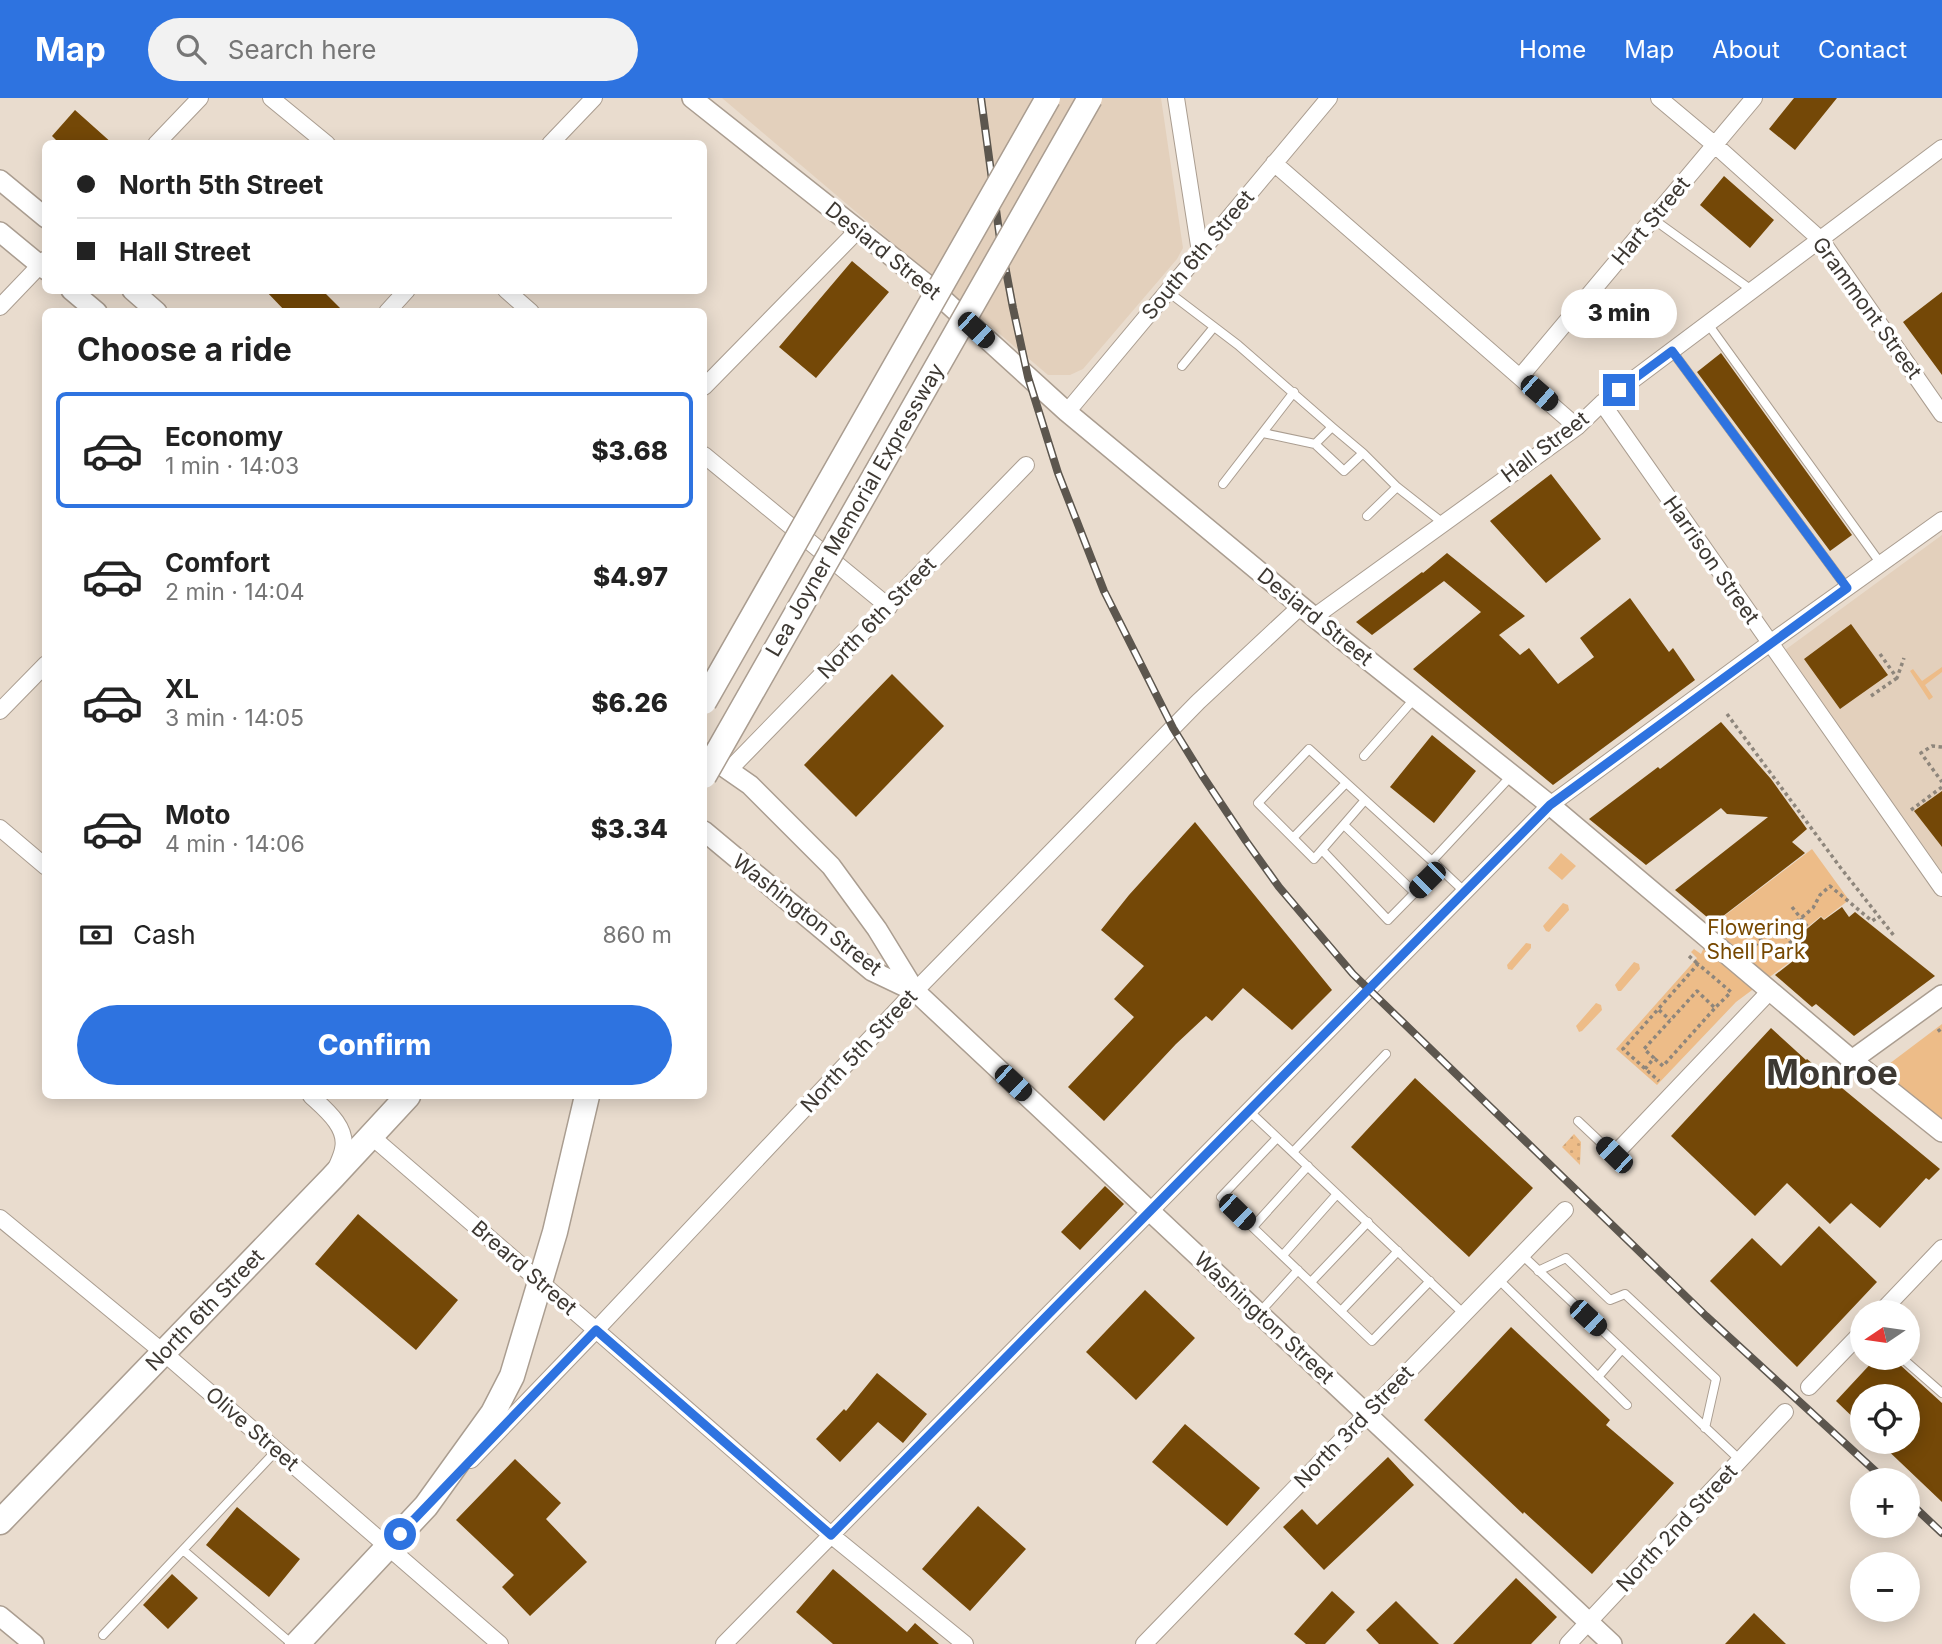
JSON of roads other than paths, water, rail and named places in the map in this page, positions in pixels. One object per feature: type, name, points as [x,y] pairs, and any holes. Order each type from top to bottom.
[{"type":"main road","name":"Lea Joyner Memorial Expressway","points":[[707,697],[1048,98]]},
{"type":"main road","name":"Lea Joyner Memorial Expressway","points":[[707,771],[1090,98]]},
{"type":"main road","name":"North 6th Street","points":[[0,1522],[405,1099]]},
{"type":"main road","name":"North 5th Street","points":[[297,1644],[426,1506],[493,1413],[512,1376],[541,1283],[586,1099]]},
{"type":"street","points":[[160,140],[200,98]]},
{"type":"street","points":[[271,98],[322,140]]},
{"type":"street","points":[[554,140],[594,98]]},
{"type":"street","name":"Desiard Street","points":[[692,98],[924,282],[1067,412],[1308,612],[1550,805],[1852,1060],[1942,1132]]},
{"type":"street","points":[[1176,98],[1200,252]]},
{"type":"street","name":"South 6th Street","points":[[1067,412],[1329,98]]},
{"type":"street","name":"Grammont Street","points":[[1659,98],[1821,240],[1942,414]]},
{"type":"street","name":"Hart Street","points":[[1520,377],[1754,98]]},
{"type":"street","name":"Hall Street","points":[[1308,612],[1443,523],[1577,426],[1602,403],[1942,148]]},
{"type":"street","points":[[1275,163],[1577,426]]},
{"type":"street","points":[[0,180],[42,215]]},
{"type":"street","points":[[707,384],[858,230]]},
{"type":"street","points":[[0,232],[42,264]]},
{"type":"street","points":[[0,307],[42,266]]},
{"type":"street","points":[[76,294],[92,308]]},
{"type":"street","points":[[137,294],[152,308]]},
{"type":"street","points":[[391,308],[403,294]]},
{"type":"street","points":[[511,294],[526,308]]},
{"type":"street","name":"Harrison Street","points":[[1602,403],[1942,888]]},
{"type":"street","points":[[707,458],[889,607]]},
{"type":"street","name":"North 6th Street","points":[[728,771],[1026,466]]},
{"type":"street","points":[[724,1644],[1550,805],[1942,520]]},
{"type":"street","name":"North 5th Street","points":[[426,1506],[915,991],[1198,702],[1308,612]]},
{"type":"street","points":[[0,711],[42,668]]},
{"type":"street","name":"Washington Street","points":[[707,755],[750,785],[831,866],[877,929],[915,991],[1612,1644]]},
{"type":"street","points":[[0,828],[42,864]]},
{"type":"street","name":"Washington Street","points":[[707,834],[872,971],[915,991]]},
{"type":"street","points":[[1614,1155],[1771,990]]},
{"type":"street","points":[[1852,1060],[1942,995]]},
{"type":"street","points":[[314,1099],[339,1126],[344,1147],[332,1178]]},
{"type":"street","name":"Breard Street","points":[[371,1136],[831,1535],[965,1644]]},
{"type":"street","name":"North 3rd Street","points":[[1144,1644],[1564,1210]]},
{"type":"street","name":"Olive Street","points":[[0,1218],[164,1353],[500,1644]]},
{"type":"street","points":[[1892,1300],[1942,1248]]},
{"type":"street","points":[[1809,1387],[1850,1344]]},
{"type":"street","name":"North 2nd Street","points":[[1568,1644],[1785,1412]]},
{"type":"street","points":[[0,1616],[34,1644]]},
{"type":"lane","points":[[1653,219],[1753,290]]},
{"type":"lane","points":[[1167,290],[1294,392],[1443,523]]},
{"type":"lane","points":[[1708,324],[1881,564]]},
{"type":"lane","points":[[1182,366],[1214,327]]},
{"type":"lane","points":[[1672,351],[1847,588]]},
{"type":"lane","points":[[1223,484],[1294,392]]},
{"type":"lane","points":[[1315,444],[1332,427]]},
{"type":"lane","points":[[1263,433],[1315,444],[1344,471],[1363,453]]},
{"type":"lane","points":[[1367,516],[1398,486]]},
{"type":"lane","points":[[1364,756],[1415,698]]},
{"type":"lane","points":[[1365,800],[1314,859],[1258,803],[1309,750],[1365,800],[1465,892]]},
{"type":"lane","points":[[1432,861],[1512,775]]},
{"type":"lane","points":[[1293,838],[1346,783]]},
{"type":"lane","points":[[1344,825],[1415,893]]},
{"type":"lane","points":[[1322,850],[1388,919],[1439,868]]},
{"type":"lane","points":[[1293,1152],[1386,1054]]},
{"type":"lane","points":[[1249,1111],[1463,1313]]},
{"type":"lane","points":[[1578,1121],[1614,1155]]},
{"type":"lane","points":[[1277,1138],[1221,1196],[1372,1341],[1430,1281]]},
{"type":"lane","points":[[1253,1227],[1308,1166]]},
{"type":"lane","points":[[1283,1255],[1337,1194]]},
{"type":"lane","points":[[1311,1282],[1368,1222]]},
{"type":"lane","points":[[1341,1311],[1398,1251]]},
{"type":"lane","points":[[1521,1255],[1740,1460]]},
{"type":"lane","points":[[1538,1271],[1566,1258],[1610,1300],[1625,1294],[1716,1379],[1705,1428]]},
{"type":"lane","points":[[1259,1313],[1298,1270]]},
{"type":"lane","points":[[1497,1279],[1627,1405]]},
{"type":"lane","points":[[1598,1377],[1622,1349]]},
{"type":"lane","points":[[1916,1370],[1942,1393]]},
{"type":"lane","points":[[103,1635],[276,1451]]},
{"type":"lane","points":[[183,1550],[292,1644]]},
{"type":"railway","points":[[981,98],[1000,239],[1013,308],[1028,377],[1058,473],[1104,591],[1173,728],[1202,775],[1279,887],[1353,974],[1706,1316],[1872,1468]]},
{"type":"railway","points":[[1920,1512],[1942,1533]]},
{"type":"district","name":"Monroe","points":[[1832,1073]]},
{"type":"park label","name":"Flowering Shell Park","points":[[1756,940]]}]
